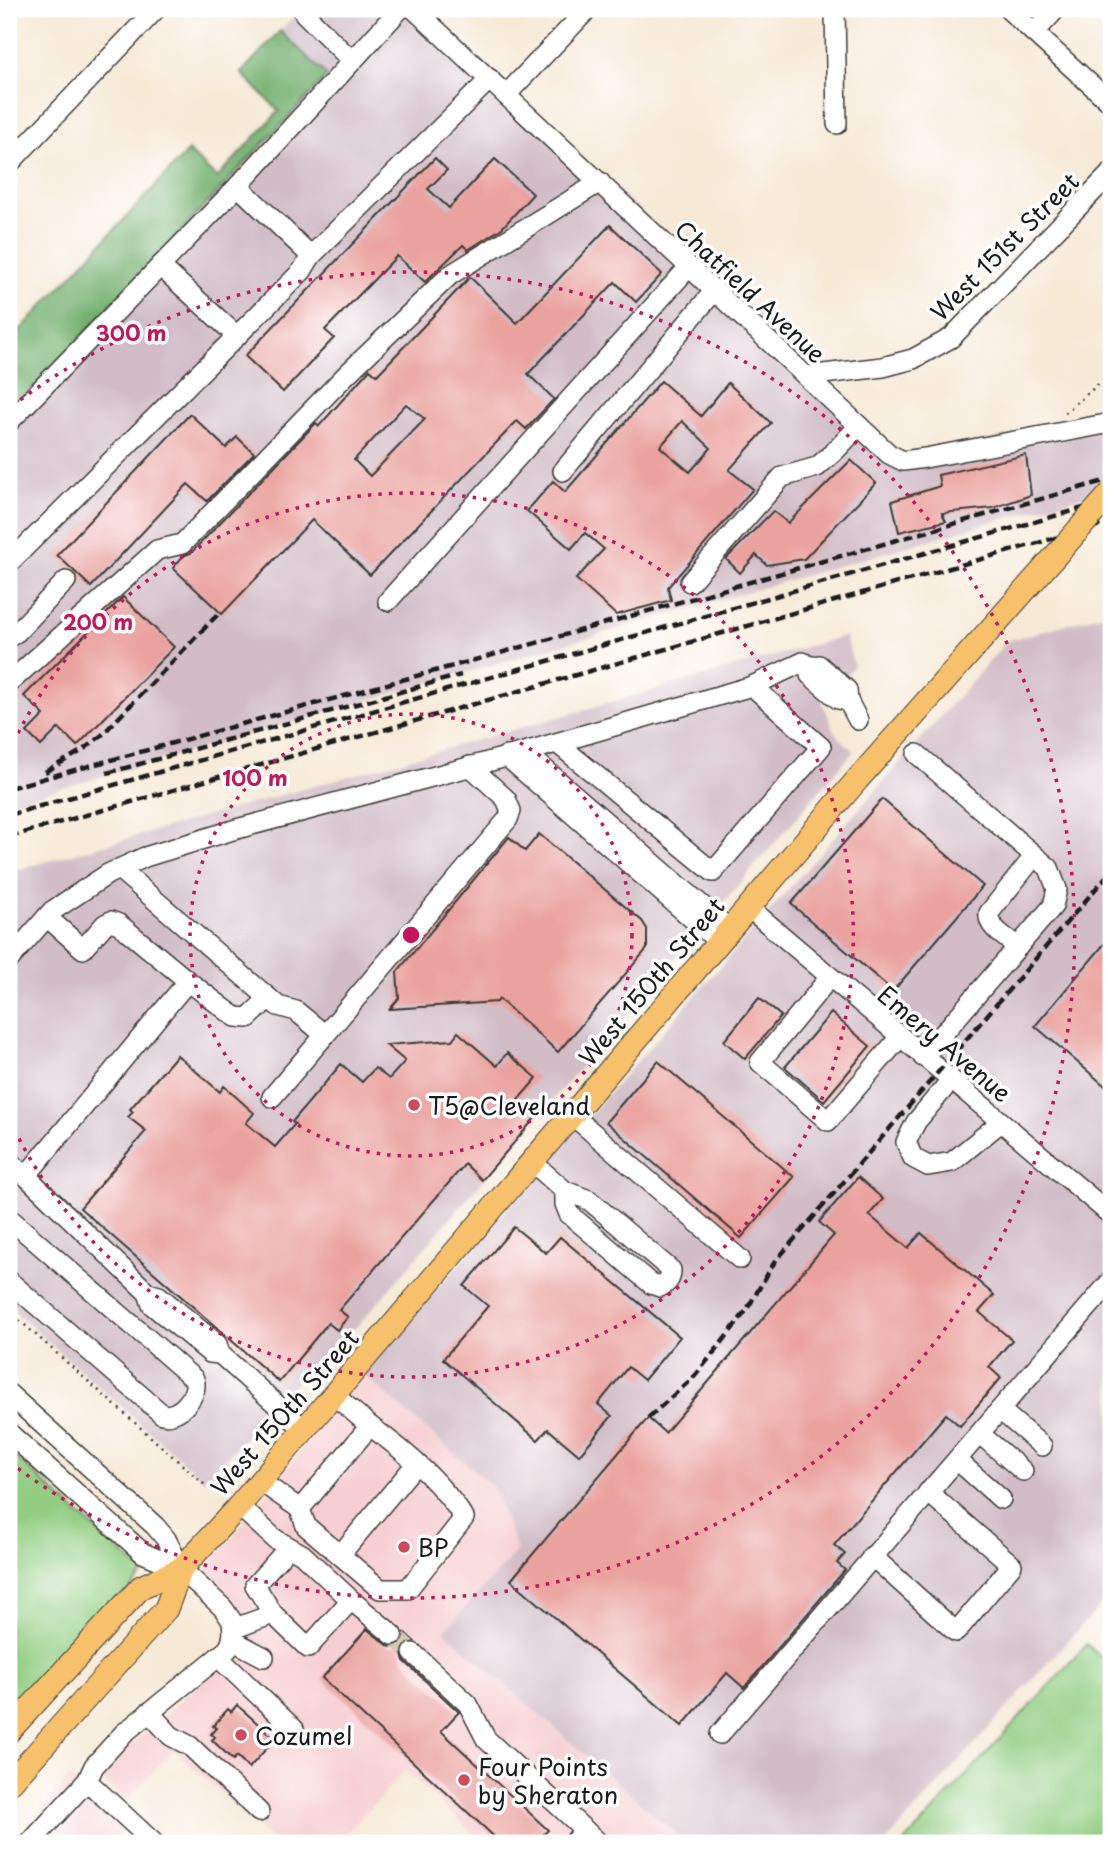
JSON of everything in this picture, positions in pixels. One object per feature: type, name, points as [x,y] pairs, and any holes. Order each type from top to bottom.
[{"type":"main road","name":"West 150th Street","points":[[9,1784],[166,1609],[181,1569],[239,1506],[857,780],[1111,493]]},
{"type":"main road","name":"West 150th Street","points":[[9,1731],[141,1587],[181,1569]]},
{"type":"street","points":[[9,164],[156,9]]},
{"type":"street","points":[[9,422],[238,186],[400,9]]},
{"type":"street","name":"Chatfield Avenue","points":[[414,9],[889,454],[903,461],[1111,423]]},
{"type":"street","points":[[506,94],[588,9]]},
{"type":"street","points":[[835,9],[837,124]]},
{"type":"street","points":[[1008,9],[1111,103]]},
{"type":"street","points":[[1034,33],[1056,9]]},
{"type":"street","points":[[304,13],[352,61]]},
{"type":"street","points":[[9,561],[302,271],[311,256],[490,79]]},
{"type":"street","name":"West 151st Street","points":[[806,376],[893,365],[913,359],[951,338],[1111,173]]},
{"type":"street","points":[[9,683],[157,550],[182,544],[347,374],[450,275],[600,182]]},
{"type":"street","points":[[238,186],[311,256]]},
{"type":"street","points":[[160,266],[237,336]]},
{"type":"street","points":[[388,601],[690,267]]},
{"type":"street","points":[[563,471],[715,290]]},
{"type":"street","points":[[690,582],[782,477],[817,467],[859,426]]},
{"type":"street","points":[[9,636],[17,632],[66,582]]},
{"type":"street","points":[[9,960],[47,917],[67,900],[119,869],[174,846],[557,743],[752,686],[803,662],[810,667],[810,675],[838,699],[848,701],[858,720]]},
{"type":"street","points":[[557,743],[713,872],[821,747],[752,686]]},
{"type":"street","points":[[515,754],[724,936]]},
{"type":"street","points":[[917,754],[1049,868],[1057,889],[1053,906],[923,1057]]},
{"type":"street","points":[[272,1097],[508,819],[511,811],[506,799],[470,766]]},
{"type":"street","points":[[1018,947],[991,925],[988,917],[1028,864]]},
{"type":"street","points":[[119,869],[278,1006],[296,1011],[325,1035]]},
{"type":"street","name":"Emery Avenue","points":[[748,907],[1111,1215]]},
{"type":"street","points":[[47,917],[83,949],[105,924],[111,921],[119,924],[236,1017],[252,1015],[269,998]]},
{"type":"street","points":[[830,977],[760,1062],[828,1121],[900,1037]]},
{"type":"street","points":[[26,1176],[188,981]]},
{"type":"street","points":[[951,1080],[916,1122],[906,1142],[914,1158],[928,1166],[952,1162],[1000,1122]]},
{"type":"street","points":[[572,1115],[740,1259]]},
{"type":"street","points":[[9,1161],[148,1293],[152,1305],[209,1353],[220,1354],[304,1429]]},
{"type":"street","points":[[533,1162],[565,1191],[589,1200],[671,1270],[671,1277],[666,1284],[660,1287],[651,1284],[569,1214],[565,1191]]},
{"type":"street","points":[[9,1218],[194,1379],[197,1386],[195,1392],[176,1414],[162,1414],[9,1281]]},
{"type":"street","points":[[720,1734],[1111,1281]]},
{"type":"street","points":[[9,1394],[155,1526],[166,1539],[181,1569]]},
{"type":"street","points":[[260,1481],[300,1509],[306,1526],[380,1589],[408,1589],[464,1518],[453,1501],[416,1464],[334,1395]]},
{"type":"street","points":[[1000,1410],[1042,1446]]},
{"type":"street","points":[[300,1509],[370,1426]]},
{"type":"street","points":[[9,1433],[143,1553],[181,1569],[223,1608],[232,1621],[233,1635],[228,1649],[124,1733],[94,1766],[88,1781],[30,1843]]},
{"type":"street","points":[[980,1434],[1023,1471]]},
{"type":"street","points":[[957,1460],[1001,1499]]},
{"type":"street","points":[[340,1555],[416,1464]]},
{"type":"street","points":[[872,1556],[956,1632],[1012,1565],[928,1492]]},
{"type":"street","points":[[239,1506],[275,1539],[302,1554],[351,1600],[393,1634]]},
{"type":"street","points":[[289,1547],[255,1585],[272,1614],[308,1647],[351,1600]]},
{"type":"street","points":[[233,1635],[272,1614]]},
{"type":"street","points":[[233,1635],[264,1657]]},
{"type":"street","points":[[413,1653],[468,1704],[486,1739],[586,1839]]},
{"type":"street","points":[[218,1657],[294,1729]]},
{"type":"street","points":[[149,1712],[171,1736],[191,1746],[259,1812]]},
{"type":"street","points":[[88,1781],[154,1843]]},
{"type":"path","points":[[1065,413],[1111,373]]},
{"type":"path","points":[[9,1311],[206,1486]]},
{"type":"shaded area","points":[[300,9],[423,9],[904,455],[1111,417],[1111,488],[9,803],[9,413],[327,76],[280,31]]},
{"type":"shaded area","points":[[1111,612],[1111,1593],[885,1843],[686,1843],[444,1631],[517,1551],[493,1487],[362,1374],[1007,641]]},
{"type":"shaded area","name":"T5@Cleveland","points":[[845,636],[854,666],[822,702],[837,736],[854,751],[360,1323],[286,1393],[205,1481],[9,1307],[9,872]]},
{"type":"shaded area","points":[[362,1374],[493,1487],[517,1552],[445,1632],[686,1843],[484,1843],[405,1770],[338,1843],[274,1843],[174,1750],[125,1801],[98,1775],[247,1640],[198,1580]]},
{"type":"shaded area","points":[[70,1777],[121,1822],[119,1838],[114,1843],[11,1843]]},
{"type":"green space","points":[[280,31],[327,76],[9,413],[9,342],[188,151],[217,178],[279,111],[241,73]]},
{"type":"green space","points":[[9,1451],[144,1573],[9,1723]]},
{"type":"green space","points":[[1087,1644],[1111,1667],[1111,1843],[904,1843]]},
{"type":"building","points":[[435,158],[447,170],[428,189],[449,208],[495,159],[533,194],[502,228],[468,250],[463,245],[425,282],[397,256],[325,330],[334,338],[283,392],[245,356]]},
{"type":"building","points":[[610,225],[662,274],[636,302],[615,282],[528,374],[554,399],[526,429],[517,421],[370,575],[312,520],[222,614],[173,568],[183,556],[191,553],[316,423],[319,426],[370,369],[377,375],[470,277],[517,323]],"holes":[[[406,404],[425,419],[370,476],[354,460]]]},
{"type":"building","points":[[661,381],[701,416],[728,383],[771,423],[729,470],[753,489],[668,587],[671,600],[616,615],[576,579],[604,549],[585,533],[571,549],[527,511],[553,481],[565,492]],"holes":[[[682,421],[711,448],[690,472],[660,447]]]},
{"type":"building","points":[[190,414],[226,448],[237,437],[254,453],[207,501],[188,484],[91,587],[57,555]]},
{"type":"building","points":[[1026,455],[1031,495],[993,508],[942,513],[946,521],[899,532],[892,501],[940,486],[938,475]]},
{"type":"building","points":[[851,460],[876,483],[804,559],[767,565],[756,555],[740,573],[726,559],[773,511],[788,523]]},
{"type":"building","points":[[123,597],[174,647],[77,746],[59,728],[41,746],[27,732],[44,715],[24,696]]},
{"type":"building","points":[[882,799],[983,886],[893,991],[791,904]]},
{"type":"building","points":[[539,834],[642,921],[647,929],[647,949],[558,1052],[499,999],[497,1002],[390,1009],[399,998],[397,972],[509,837],[525,851]]},
{"type":"building","points":[[1111,936],[1111,1091],[1035,1026]]},
{"type":"building","points":[[759,998],[781,1016],[745,1059],[724,1041]]},
{"type":"building","points":[[831,1013],[870,1046],[824,1101],[785,1067]]},
{"type":"building","name":"T5@Cleveland","points":[[458,1032],[497,1066],[507,1053],[537,1078],[517,1101],[535,1118],[482,1180],[465,1164],[339,1310],[348,1317],[337,1330],[328,1323],[279,1382],[80,1208],[146,1131],[128,1117],[133,1112],[130,1109],[177,1055],[220,1092],[224,1086],[254,1113],[246,1123],[275,1147],[295,1124],[292,1122],[341,1064],[362,1082],[375,1068],[389,1079],[405,1061],[386,1045],[452,1040]]},
{"type":"building","points":[[658,1061],[794,1177],[741,1238],[606,1122]]},
{"type":"building","points":[[858,1177],[883,1199],[869,1215],[908,1248],[921,1233],[994,1295],[979,1312],[1012,1340],[989,1367],[1001,1378],[960,1426],[946,1414],[834,1545],[845,1554],[837,1563],[845,1570],[744,1688],[727,1673],[682,1726],[511,1580],[648,1418],[665,1433],[834,1235],[819,1222]]},
{"type":"building","points":[[514,1227],[546,1253],[560,1237],[680,1337],[644,1380],[628,1367],[598,1404],[612,1416],[579,1455],[548,1429],[538,1440],[443,1359],[488,1306],[464,1286]]},
{"type":"building","name":"Four Points by Sheraton","points":[[367,1629],[390,1647],[402,1643],[405,1633],[414,1641],[405,1644],[401,1650],[404,1661],[459,1712],[441,1731],[548,1830],[535,1843],[501,1843],[322,1678]]},
{"type":"building","name":"Cozumel","points":[[237,1705],[275,1739],[249,1768],[237,1756],[233,1760],[212,1740],[215,1737],[211,1734],[216,1728],[213,1726],[228,1709],[231,1712]]},
{"type":"tunnel","points":[[393,1635],[413,1653]]},
{"type":"railway","points":[[9,788],[522,647],[1111,479]]},
{"type":"railway","points":[[9,815],[1111,500]]},
{"type":"railway","points":[[9,837],[1111,522]]},
{"type":"railway","points":[[45,772],[83,750],[102,735],[220,612]]},
{"type":"railway","points":[[107,773],[461,675]]},
{"type":"railway","points":[[648,1418],[695,1376],[746,1311],[774,1263],[1111,871]]},
{"type":"place","name":"T5@Cleveland","points":[[414,1105]]},
{"type":"place","name":"BP","points":[[404,1547]]},
{"type":"place","name":"Cozumel","points":[[241,1735]]},
{"type":"place","name":"Four Points by Sheraton","points":[[464,1780]]}]
